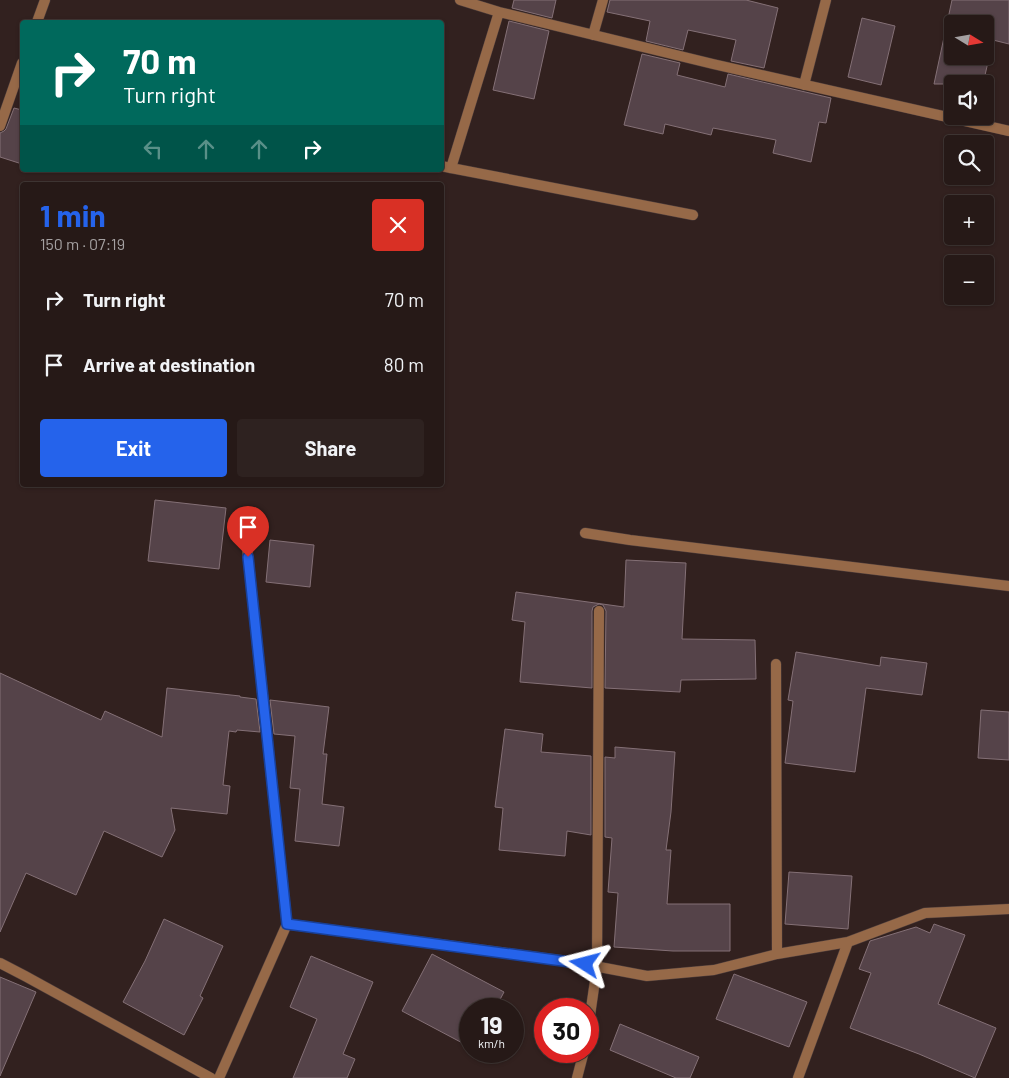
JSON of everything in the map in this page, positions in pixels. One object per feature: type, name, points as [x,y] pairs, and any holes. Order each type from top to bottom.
[{"type":"street","points":[[38,20],[45,0]]},
{"type":"street","points":[[460,0],[499,12],[713,64],[1009,131]]},
{"type":"street","points":[[593,35],[603,0]]},
{"type":"street","points":[[804,85],[826,0]]},
{"type":"street","points":[[499,12],[446,167],[693,215]]},
{"type":"street","points":[[0,126],[20,69]]},
{"type":"street","points":[[585,533],[1009,586]]},
{"type":"street","points":[[219,1078],[287,924],[246,538]]},
{"type":"street","points":[[592,998],[597,967],[599,611]]},
{"type":"street","points":[[776,664],[777,954]]},
{"type":"street","points":[[287,924],[573,962],[647,976],[714,970],[777,954],[848,942],[925,913],[1009,909]]},
{"type":"street","points":[[798,1078],[848,942]]},
{"type":"street","points":[[0,964],[211,1078]]},
{"type":"street","points":[[577,1078],[581,1063]]},
{"type":"building","points":[[514,0],[556,0],[552,18],[512,8]]},
{"type":"building","points":[[610,0],[746,0],[778,8],[764,68],[731,61],[736,40],[688,30],[683,50],[646,41],[650,21],[607,12]]},
{"type":"building","points":[[952,0],[1009,0],[1009,44],[994,40],[994,15],[949,15]]},
{"type":"building","points":[[862,18],[895,26],[881,85],[848,77]]},
{"type":"building","points":[[509,21],[549,31],[534,99],[493,90]]},
{"type":"building","points":[[944,37],[944,65],[987,65],[985,75],[944,75],[944,84],[934,84]]},
{"type":"building","points":[[642,54],[680,63],[677,75],[725,87],[728,74],[831,98],[826,123],[819,122],[811,162],[773,153],[776,140],[713,128],[711,135],[665,124],[663,134],[624,125]]},
{"type":"building","points":[[14,108],[20,110],[20,163],[0,157],[0,133],[6,129]]},
{"type":"building","points":[[155,500],[226,508],[219,569],[148,561]]},
{"type":"building","points":[[270,540],[314,545],[310,587],[266,582]]},
{"type":"building","points":[[626,560],[686,563],[682,639],[755,640],[756,679],[681,680],[680,692],[605,688],[606,611],[603,605],[599,604],[593,607],[592,611],[592,688],[520,682],[525,622],[512,620],[516,592],[624,607]]},
{"type":"building","points":[[796,652],[880,666],[881,657],[927,663],[922,695],[866,688],[855,772],[785,763],[793,701],[788,700]]},
{"type":"building","points":[[0,673],[101,720],[105,711],[162,737],[167,688],[256,699],[260,732],[229,731],[223,785],[230,786],[227,814],[171,808],[175,830],[162,857],[104,831],[76,895],[26,873],[0,932]]},
{"type":"building","points":[[270,700],[329,707],[323,754],[327,754],[322,804],[344,807],[339,846],[295,841],[300,789],[290,788],[295,736],[274,734]]},
{"type":"building","points":[[981,710],[1009,712],[1009,760],[978,758]]},
{"type":"building","points":[[505,729],[543,734],[541,752],[591,756],[591,835],[567,831],[565,856],[499,850],[503,808],[495,807]]},
{"type":"building","points":[[615,747],[675,752],[671,812],[666,850],[671,850],[667,904],[730,904],[730,951],[673,951],[614,947],[618,893],[608,892],[612,838],[605,837],[605,757],[615,758]]},
{"type":"building","points":[[789,872],[852,876],[848,929],[785,924]]},
{"type":"building","points":[[164,919],[223,946],[200,996],[203,998],[184,1035],[123,1002],[145,961]]},
{"type":"building","points":[[934,924],[965,935],[938,1004],[996,1028],[975,1078],[850,1028],[871,973],[859,969],[870,941],[916,927],[930,933]]},
{"type":"building","points":[[432,954],[504,992],[501,998],[459,998],[459,1041],[402,1011]]},
{"type":"building","points":[[311,956],[373,982],[343,1054],[355,1059],[347,1078],[293,1078],[317,1019],[290,1007]]},
{"type":"building","points":[[734,974],[807,1002],[789,1047],[716,1019]]},
{"type":"building","points":[[0,977],[36,992],[0,1076]]},
{"type":"building","points":[[620,1024],[699,1057],[690,1078],[676,1078],[610,1050]]},
{"type":"route","points":[[248,557],[287,924],[585,964]]}]
